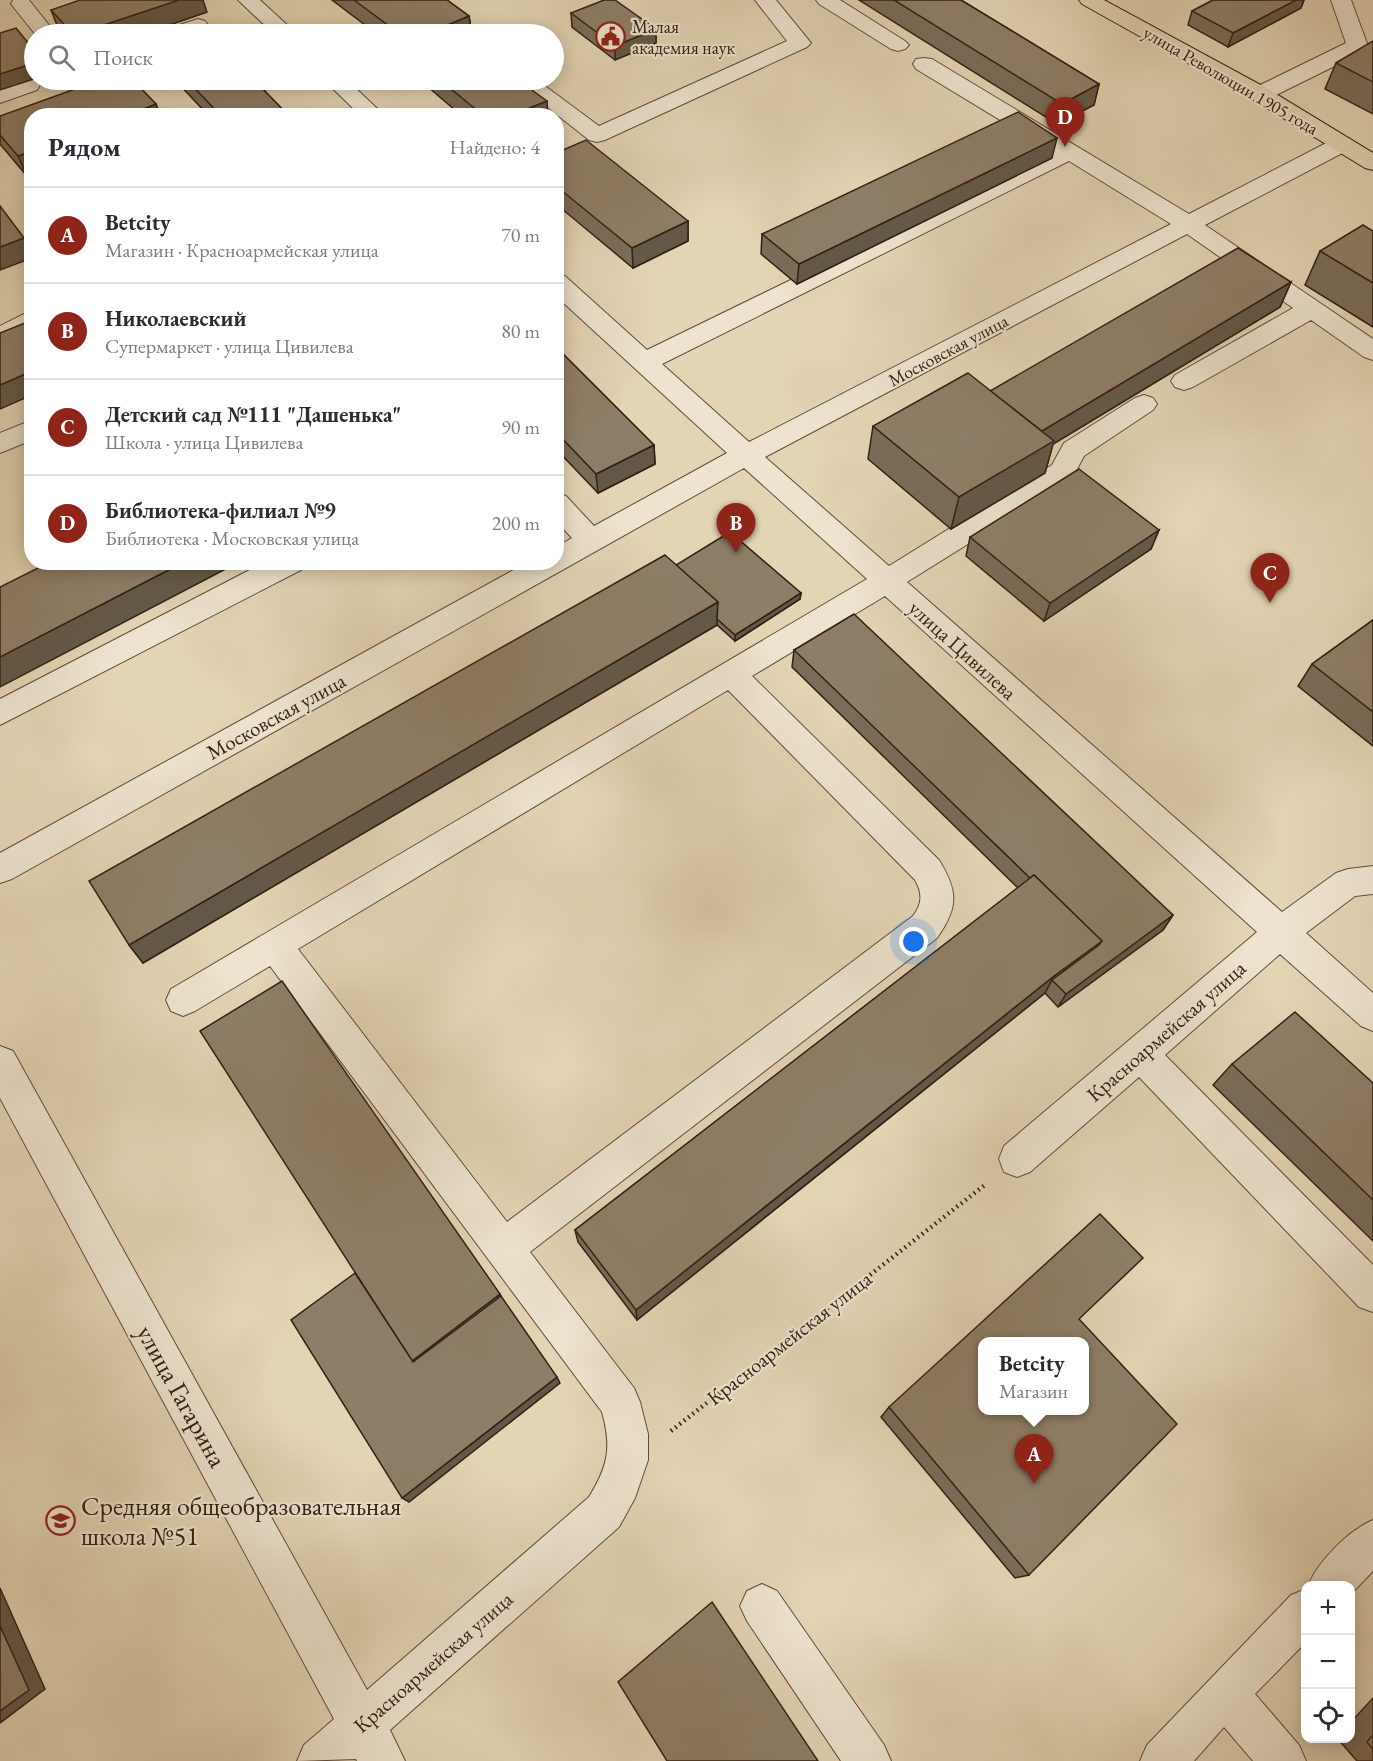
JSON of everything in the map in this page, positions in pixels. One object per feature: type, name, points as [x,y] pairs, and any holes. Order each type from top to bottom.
[{"type":"main road","name":"улица Революции 1905 года","points":[[1089,0],[1260,94],[1373,163]]},
{"type":"street","points":[[564,110],[597,135],[800,43],[765,0]]},
{"type":"street","points":[[826,0],[898,45]]},
{"type":"street","points":[[1260,94],[1357,46],[1341,0]]},
{"type":"street","points":[[0,12],[27,2],[40,24]]},
{"type":"street","points":[[257,2],[277,24]]},
{"type":"street","points":[[924,64],[1188,224],[1373,351]]},
{"type":"street","points":[[0,96],[24,87]]},
{"type":"street","points":[[346,90],[365,108]]},
{"type":"street","points":[[537,90],[561,108]]},
{"type":"street","name":"Московская улица","points":[[564,556],[746,455],[1342,144]]},
{"type":"street","points":[[645,362],[1070,152]]},
{"type":"street","name":"улица Цивилева","points":[[564,289],[746,455],[1373,1015]]},
{"type":"street","points":[[1184,381],[1311,309]]},
{"type":"street","points":[[0,337],[24,323]]},
{"type":"street","points":[[183,1000],[887,581],[1062,471],[1074,450],[1144,404]]},
{"type":"street","points":[[0,444],[24,433]]},
{"type":"street","points":[[564,512],[591,541]]},
{"type":"street","points":[[0,713],[276,570]]},
{"type":"street","name":"Московская улица","points":[[0,869],[539,570]]},
{"type":"street","points":[[505,1248],[925,927],[935,915],[939,900],[936,884],[927,870],[731,674]]},
{"type":"street","name":"Красноармейская улица","points":[[1017,1159],[1280,933],[1348,883],[1373,880]]},
{"type":"street","points":[[275,946],[620,1402],[630,1433],[628,1465]]},
{"type":"street","points":[[1140,1054],[1373,1293]]},
{"type":"street","name":"улица Гагарина","points":[[0,1063],[372,1743]]},
{"type":"street","name":"Красноармейская улица","points":[[320,1761],[372,1743],[604,1512],[620,1487],[628,1465]]},
{"type":"street","points":[[1334,1581],[1373,1541]]},
{"type":"street","points":[[762,1606],[868,1761]]},
{"type":"street","points":[[1163,1761],[1225,1692],[1301,1614]]},
{"type":"street","points":[[1225,1692],[1283,1761]]},
{"type":"path","name":"Красноармейская улица","points":[[628,1465],[1017,1159]]},
{"type":"building","points":[[80,0],[179,0],[107,24],[64,24],[51,10]]},
{"type":"building","points":[[354,0],[447,0],[469,16],[450,24],[386,24]]},
{"type":"building","points":[[604,0],[615,0],[656,29],[615,46],[571,13]]},
{"type":"building","points":[[894,0],[961,0],[1099,84],[1062,104]]},
{"type":"building","points":[[1213,0],[1296,0],[1233,33],[1192,11]]},
{"type":"building","points":[[16,28],[24,38],[24,66],[0,74],[0,33]]},
{"type":"building","points":[[1373,41],[1373,82],[1336,63]]},
{"type":"building","points":[[72,90],[143,90],[156,104],[146,108],[24,108],[24,154],[18,156],[0,135],[0,116]]},
{"type":"building","points":[[196,90],[264,90],[281,108],[213,108]]},
{"type":"building","points":[[452,90],[532,90],[547,101],[529,108],[474,108]]},
{"type":"building","points":[[1018,112],[1057,138],[799,264],[762,234]]},
{"type":"building","points":[[586,140],[688,221],[632,248],[564,193],[564,150]]},
{"type":"building","points":[[0,206],[24,238],[0,247]]},
{"type":"building","points":[[1363,225],[1373,231],[1373,283],[1320,251]]},
{"type":"building","points":[[1238,248],[1291,282],[1042,431],[990,391]]},
{"type":"building","points":[[24,323],[24,374],[0,385],[0,333]]},
{"type":"building","points":[[564,355],[654,445],[596,474],[564,440]]},
{"type":"building","points":[[968,373],[1054,441],[959,497],[873,426]]},
{"type":"building","points":[[1079,469],[1159,530],[1050,603],[970,537]]},
{"type":"building","points":[[730,532],[801,593],[735,635],[717,619],[718,602],[676,565]]},
{"type":"building","points":[[665,555],[718,602],[129,945],[89,881]]},
{"type":"building","points":[[34,570],[169,570],[0,657],[0,587]]},
{"type":"building","points":[[854,614],[1173,915],[1066,994],[1052,980],[1102,941],[1034,875],[1030,878],[794,650]]},
{"type":"building","points":[[1373,620],[1373,712],[1312,664]]},
{"type":"building","points":[[1034,875],[1102,941],[1054,976],[636,1310],[575,1230]]},
{"type":"building","points":[[282,981],[500,1294],[412,1361],[200,1031]]},
{"type":"building","points":[[1295,1012],[1373,1083],[1373,1200],[1232,1064]]},
{"type":"building","points":[[1100,1214],[1143,1258],[1079,1319],[1177,1424],[1029,1575],[889,1407]]},
{"type":"building","points":[[355,1273],[413,1362],[501,1296],[557,1377],[402,1498],[291,1320]]},
{"type":"building","points":[[712,1602],[818,1761],[667,1761],[618,1682]]},
{"type":"building","points":[[0,1626],[29,1690],[0,1711]]},
{"type":"building","points":[[1373,1735],[1373,1749],[1367,1742]]},
{"type":"place","name":"Малая академия наук","points":[[611,36]]},
{"type":"place","name":"Библиотека-филиал №9","points":[[1065,147]]},
{"type":"place","name":"Николаевский","points":[[736,553]]},
{"type":"place","name":"Детский сад №111 \"Дашенька\"","points":[[1270,603]]},
{"type":"place","name":"Betcity","points":[[1034,1484]]},
{"type":"place","name":"Средняя общеобразовательная школа №51","points":[[60,1521]]}]
